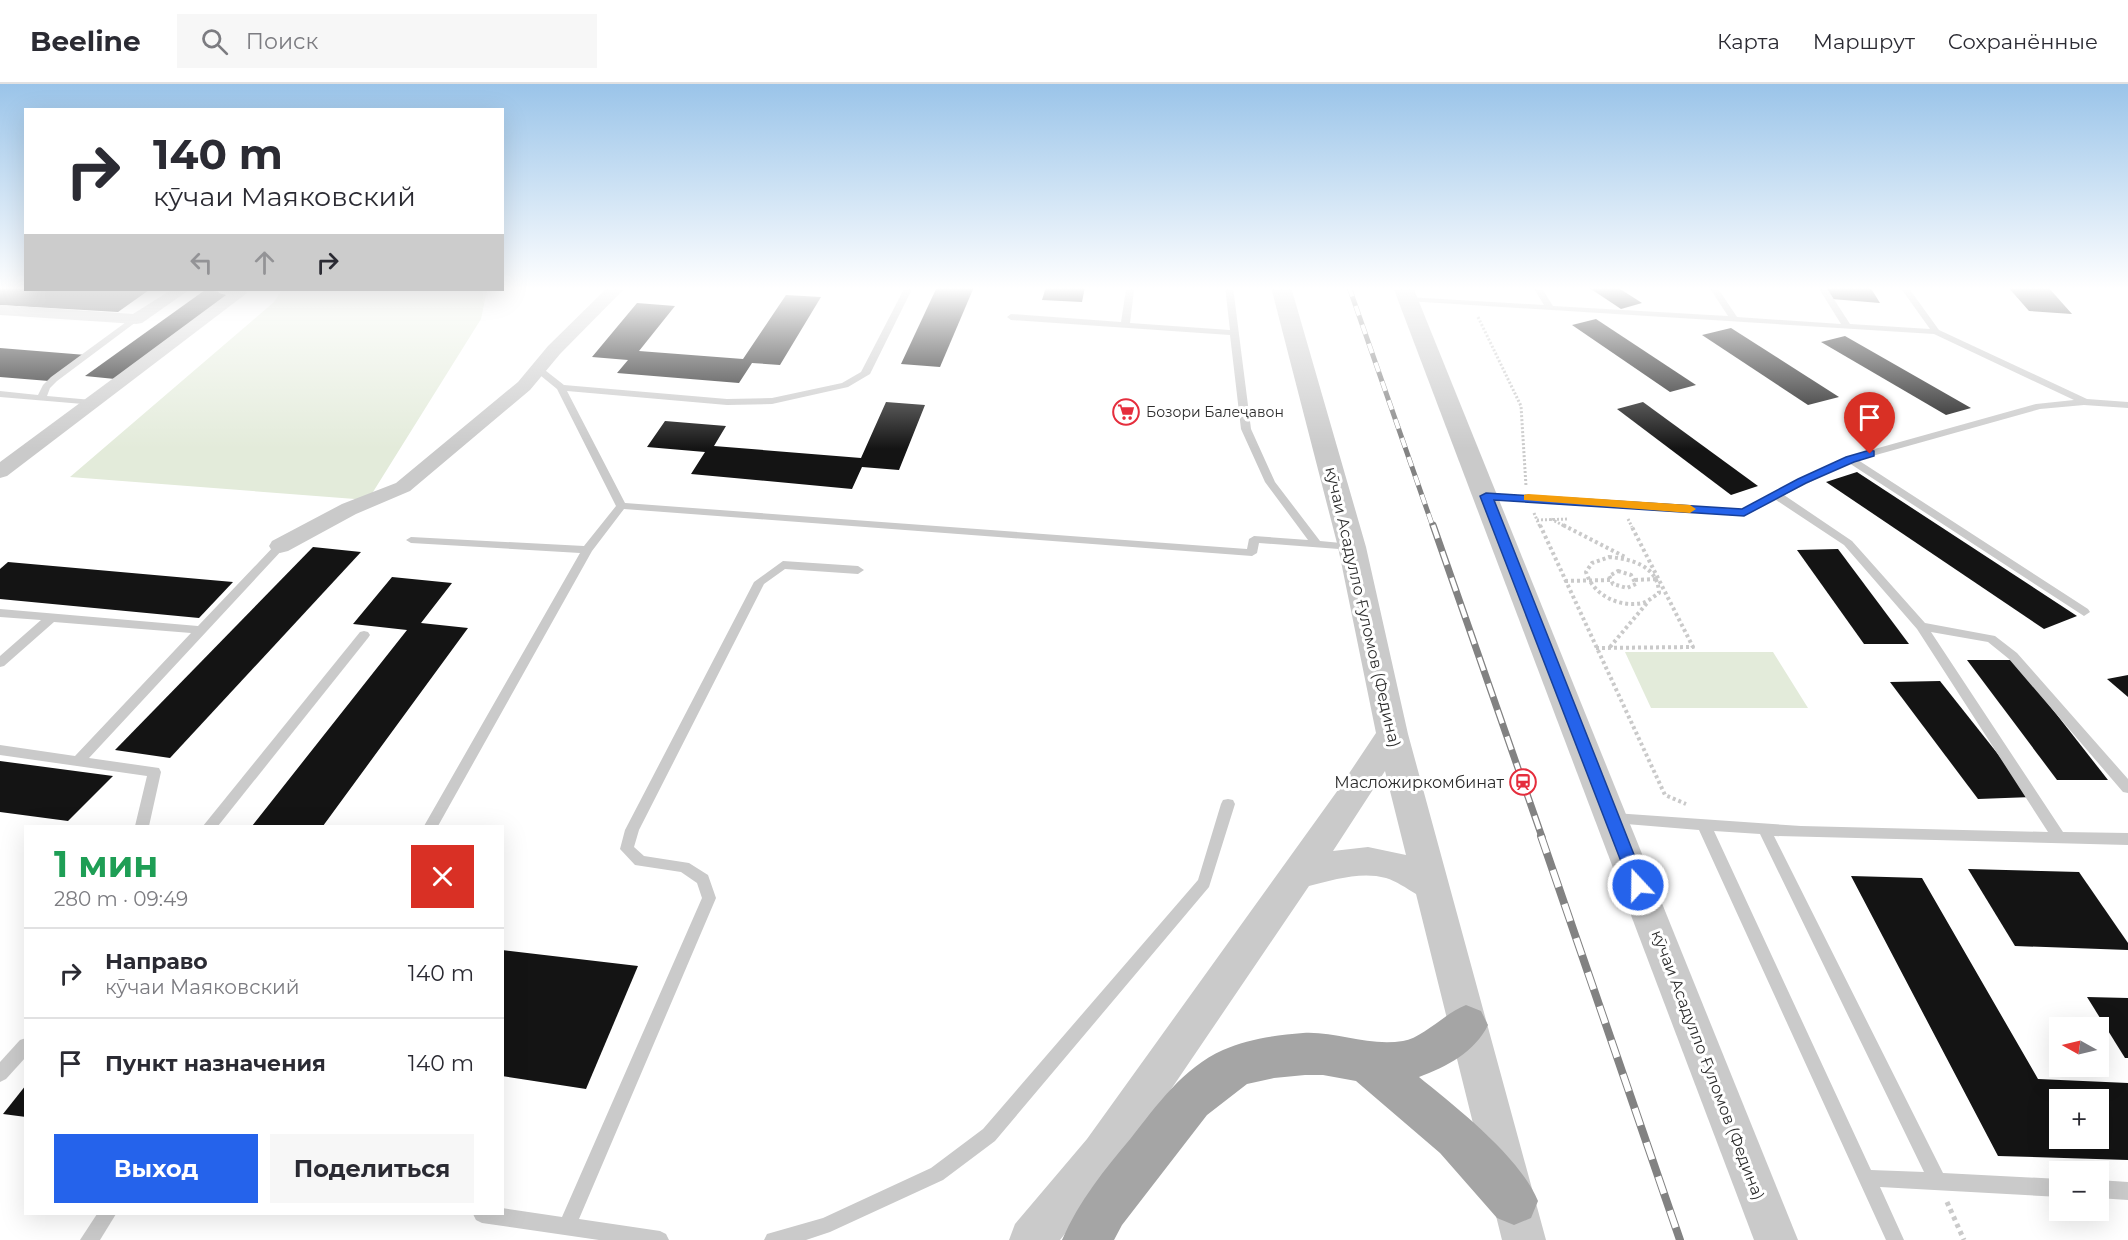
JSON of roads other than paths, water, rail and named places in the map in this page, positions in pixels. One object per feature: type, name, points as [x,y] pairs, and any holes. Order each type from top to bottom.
[{"type":"main road","points":[[1087,1240],[1105,1208],[1191,1099],[1236,1066],[1274,1057],[1305,1054],[1323,1054],[1367,1062],[1403,1062],[1430,1052],[1466,1024]]},
{"type":"main road","points":[[1367,1062],[1456,1137],[1519,1220]]},
{"type":"street","points":[[0,472],[174,341]]},
{"type":"street","points":[[280,546],[349,509],[403,487],[524,386],[565,341]]},
{"type":"street","name":"кӯчаи Асадулло Ғуломов (Федина)","points":[[1296,341],[1352,547],[1392,734],[1519,1220]]},
{"type":"street","name":"кӯчаи Асадулло Ғуломов (Федина)","points":[[1424,341],[1776,1240]]},
{"type":"street","points":[[1031,1240],[1102,1154],[1298,874],[1392,734]]},
{"type":"street","points":[[1298,874],[1347,862],[1378,862],[1393,866],[1430,884]]},
{"type":"lane","points":[[41,398],[46,387],[54,380],[106,341]]},
{"type":"lane","points":[[561,388],[727,402],[772,401],[845,385],[866,374],[882,341]]},
{"type":"lane","points":[[1236,341],[1246,429],[1270,482],[1317,545]]},
{"type":"lane","points":[[1955,341],[2084,402]]},
{"type":"lane","points":[[538,369],[561,388],[621,506]]},
{"type":"lane","points":[[0,394],[92,403]]},
{"type":"lane","points":[[1486,496],[1744,513],[1850,459],[2039,406],[2084,402],[2128,405]]},
{"type":"lane","points":[[1850,459],[2084,612]]},
{"type":"lane","points":[[1776,495],[1848,543],[1921,627],[2060,837]]},
{"type":"lane","points":[[621,506],[1252,553],[1254,539],[1352,547]]},
{"type":"lane","points":[[432,825],[587,550],[621,506]]},
{"type":"lane","points":[[411,540],[587,550]]},
{"type":"lane","points":[[78,761],[280,546]]},
{"type":"lane","points":[[567,1227],[709,898],[703,879],[684,867],[640,861],[627,849],[632,830],[760,582],[783,566],[858,570]]},
{"type":"lane","points":[[0,612],[201,630]]},
{"type":"lane","points":[[0,663],[52,617]]},
{"type":"lane","points":[[1921,627],[1991,639],[2013,656],[2128,788]]},
{"type":"lane","points":[[211,825],[364,635]]},
{"type":"lane","points":[[0,750],[154,772],[142,825]]},
{"type":"lane","points":[[773,1240],[824,1226],[937,1174],[988,1135],[1030,1089],[1204,884],[1228,804]]},
{"type":"lane","points":[[1612,818],[1801,832],[2128,839]]},
{"type":"lane","points":[[1704,825],[1894,1240]]},
{"type":"lane","points":[[1764,829],[1938,1182]]},
{"type":"lane","points":[[0,1074],[24,1047]]},
{"type":"lane","points":[[1866,1178],[2049,1187]]},
{"type":"lane","points":[[2109,1190],[2128,1191]]},
{"type":"lane","points":[[89,1240],[106,1215]]},
{"type":"lane","points":[[489,1215],[660,1240]]},
{"type":"railway","points":[[1368,341],[1433,527]]},
{"type":"railway","points":[[1433,525],[1542,837]]},
{"type":"railway","points":[[1541,836],[1680,1240]]},
{"type":"place","name":"Бозори Балеҷавон","points":[[1126,412]]},
{"type":"place","name":"Масложиркомбинат","points":[[1523,782]]}]
